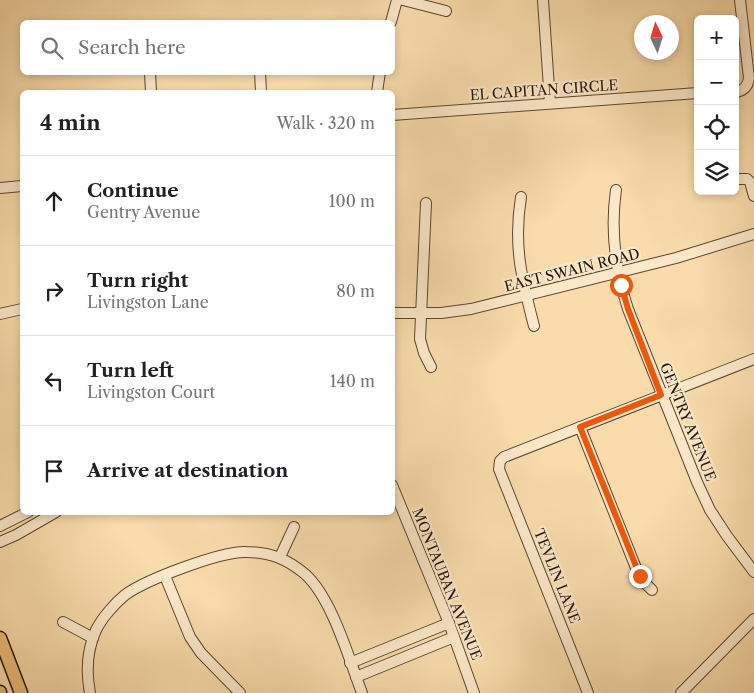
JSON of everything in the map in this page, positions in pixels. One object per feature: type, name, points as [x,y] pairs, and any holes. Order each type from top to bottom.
[{"type":"main road","points":[[0,638],[21,693]]},
{"type":"street","points":[[392,20],[397,0]]},
{"type":"street","points":[[403,0],[446,11]]},
{"type":"street","points":[[543,0],[550,103]]},
{"type":"street","points":[[739,91],[746,87],[749,78],[740,0]]},
{"type":"street","points":[[150,75],[151,90]]},
{"type":"street","points":[[260,75],[261,90]]},
{"type":"street","points":[[377,90],[380,75]]},
{"type":"street","name":"EL CAPITAN CIRCLE","points":[[395,115],[694,93]]},
{"type":"street","points":[[739,179],[747,179],[750,182],[754,196]]},
{"type":"street","points":[[0,188],[20,186]]},
{"type":"street","name":"GENTRY AVENUE","points":[[616,190],[612,227],[613,246],[628,309],[696,482],[726,536],[754,572]]},
{"type":"street","points":[[521,198],[517,232],[519,265],[534,326]]},
{"type":"street","points":[[426,203],[420,338],[430,367]]},
{"type":"street","name":"EAST SWAIN ROAD","points":[[395,313],[463,310],[676,258],[754,234]]},
{"type":"street","points":[[0,314],[20,309]]},
{"type":"street","points":[[652,590],[645,583],[636,568],[580,427],[754,360]]},
{"type":"street","name":"TEVLIN LANE","points":[[580,427],[504,458],[500,461],[499,469],[588,693]]},
{"type":"street","name":"MONTAUBAN AVENUE","points":[[395,492],[449,623],[474,693]]},
{"type":"street","points":[[0,526],[22,515]]},
{"type":"street","points":[[0,542],[16,536],[51,515]]},
{"type":"street","points":[[280,557],[294,527]]},
{"type":"street","points":[[90,693],[88,662],[96,628],[126,594],[165,576],[216,556],[232,552],[259,553],[280,557],[305,575],[322,596],[362,693]]},
{"type":"street","points":[[165,576],[190,637],[201,652],[240,693]]},
{"type":"street","points":[[681,693],[754,619]]},
{"type":"street","points":[[63,622],[93,638]]},
{"type":"street","points":[[350,663],[449,623]]},
{"type":"street","points":[[356,677],[454,637]]},
{"type":"route","points":[[621,285],[628,309],[661,395],[580,427],[640,576]]}]
